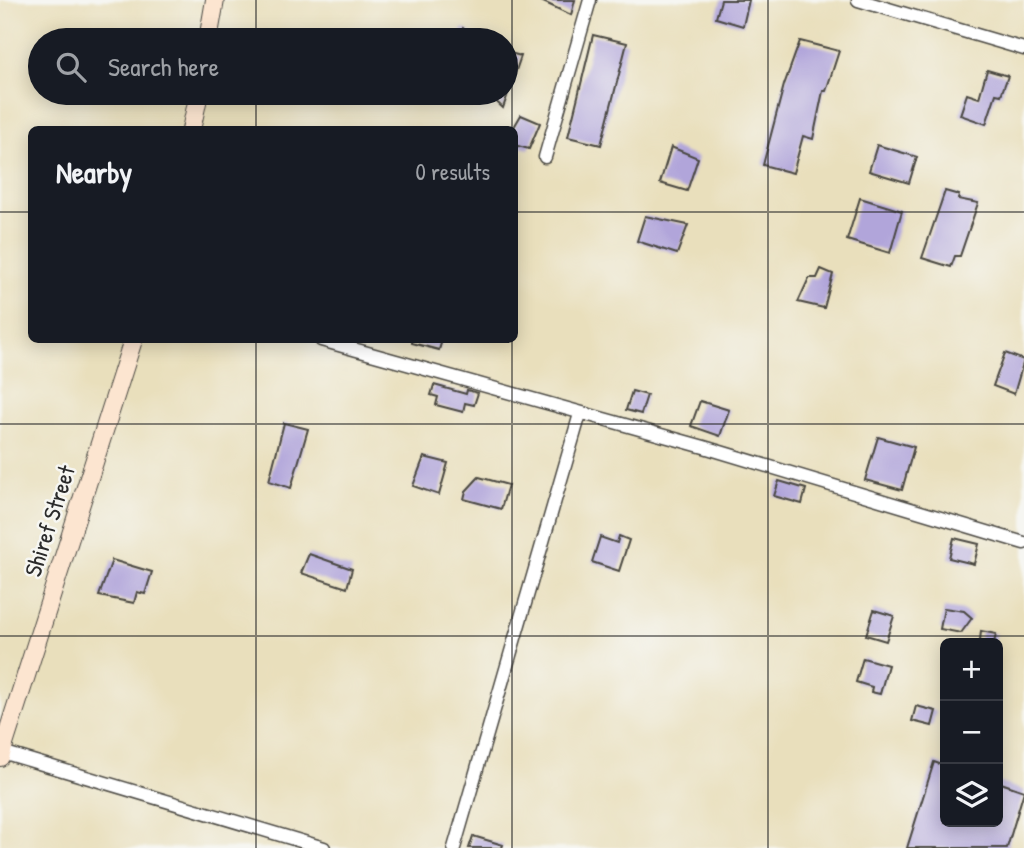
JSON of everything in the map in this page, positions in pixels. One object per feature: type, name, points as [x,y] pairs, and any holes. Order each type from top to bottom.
[{"type":"main road","points":[[210,28],[215,0]]},
{"type":"main road","points":[[192,126],[196,105]]},
{"type":"main road","name":"Shiref Street","points":[[1,755],[132,343]]},
{"type":"street","points":[[545,157],[590,0]]},
{"type":"street","points":[[858,0],[1024,49]]},
{"type":"street","points":[[332,343],[704,447],[1024,543]]},
{"type":"street","points":[[454,848],[580,414]]},
{"type":"street","points":[[1,755],[324,848]]},
{"type":"building","points":[[539,0],[575,0],[571,15]]},
{"type":"building","points":[[721,0],[749,0],[743,26],[716,18]]},
{"type":"building","points":[[593,35],[627,43],[601,145],[568,137]]},
{"type":"building","points":[[800,41],[839,51],[826,91],[823,91],[813,139],[803,136],[793,173],[763,165],[784,85]]},
{"type":"building","points":[[987,70],[1008,76],[1001,95],[996,94],[986,124],[960,115],[967,94],[979,98]]},
{"type":"building","points":[[521,115],[540,123],[529,149],[518,146],[518,126],[515,126]]},
{"type":"building","points":[[877,145],[917,157],[909,183],[869,171]]},
{"type":"building","points":[[671,147],[698,158],[687,191],[660,183]]},
{"type":"building","points":[[945,191],[959,195],[958,199],[978,203],[960,256],[955,256],[951,267],[922,258]]},
{"type":"building","points":[[860,198],[902,211],[890,253],[847,240]]},
{"type":"building","points":[[645,216],[688,225],[677,254],[637,241]]},
{"type":"building","points":[[821,269],[833,274],[824,308],[798,302],[809,278],[817,278]]},
{"type":"building","points":[[412,343],[441,343],[439,350]]},
{"type":"building","points":[[1005,353],[1024,360],[1014,394],[993,386]]},
{"type":"building","points":[[434,385],[466,394],[467,390],[478,393],[474,405],[465,403],[463,412],[436,405],[438,397],[431,395]]},
{"type":"building","points":[[632,391],[647,395],[641,414],[626,410]]},
{"type":"building","points":[[700,401],[729,410],[720,436],[691,426]]},
{"type":"building","points":[[284,423],[308,429],[291,488],[269,481]]},
{"type":"building","points":[[878,437],[914,447],[902,490],[865,480]]},
{"type":"building","points":[[424,457],[448,463],[439,495],[413,486]]},
{"type":"building","points":[[479,477],[508,485],[501,509],[464,499],[466,491]]},
{"type":"building","points":[[779,481],[806,489],[802,504],[774,496]]},
{"type":"building","points":[[619,536],[629,540],[619,571],[592,562],[600,537],[617,543]]},
{"type":"building","points":[[954,538],[979,544],[974,564],[949,558]]},
{"type":"building","points":[[309,554],[352,569],[347,588],[301,573]]},
{"type":"building","points":[[112,560],[152,572],[145,594],[137,592],[134,603],[99,596]]},
{"type":"building","points":[[944,608],[964,611],[972,618],[961,633],[940,629]]},
{"type":"building","points":[[874,610],[894,616],[886,641],[866,635]]},
{"type":"building","points":[[981,631],[996,634],[995,638],[980,638]]},
{"type":"building","points":[[863,658],[888,665],[880,694],[871,692],[872,687],[856,682]]},
{"type":"building","points":[[916,706],[936,711],[932,726],[912,721]]},
{"type":"building","points":[[934,762],[940,764],[940,827],[1003,827],[1003,784],[1024,791],[1007,848],[907,848]]},
{"type":"building","points":[[473,836],[503,845],[502,848],[469,848]]}]
